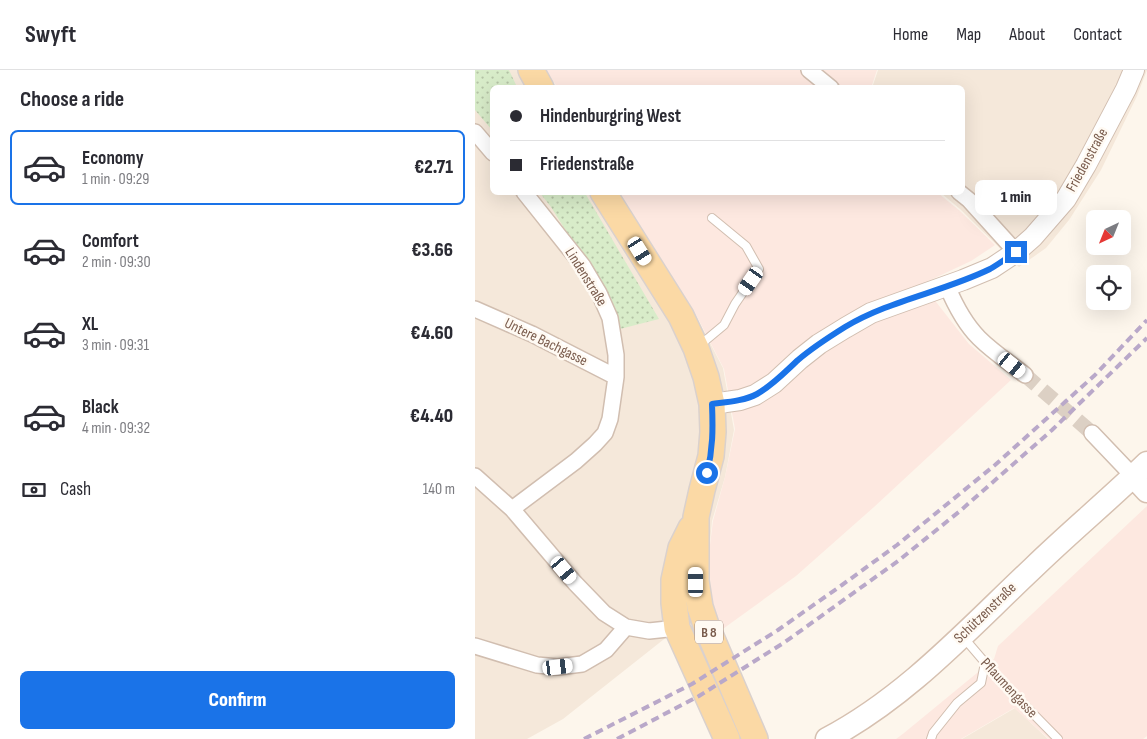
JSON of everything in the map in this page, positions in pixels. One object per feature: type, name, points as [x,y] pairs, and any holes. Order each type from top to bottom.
[{"type":"main road","points":[[531,70],[539,85]]},
{"type":"main road","name":"B 8","points":[[605,195],[681,316],[696,348],[706,377],[712,404],[713,432],[711,456],[696,517],[696,582],[700,607],[706,625],[755,739]]},
{"type":"main road","name":"Schützenstraße","points":[[836,736],[884,704],[913,681],[1063,539],[1142,477]]},
{"type":"main road","name":"B 8","points":[[696,517],[681,548],[674,580],[677,628],[727,739]]},
{"type":"street","points":[[809,70],[827,85]]},
{"type":"street","name":"Friedenstraße","points":[[712,404],[741,400],[755,395],[774,383],[800,359],[845,328],[871,313],[992,268],[1016,252],[1033,237],[1066,199],[1086,165],[1134,70]]},
{"type":"street","points":[[475,132],[490,150]]},
{"type":"street","name":"Lindenstraße","points":[[512,509],[576,461],[605,433],[610,419],[616,377],[616,356],[610,318],[599,293],[583,266],[526,195]]},
{"type":"street","points":[[963,195],[1016,252]]},
{"type":"street","points":[[947,286],[964,320],[979,338],[1025,374]]},
{"type":"street","name":"Untere Bachgasse","points":[[475,309],[532,334],[616,377]]},
{"type":"street","points":[[1092,433],[1142,477]]},
{"type":"street","points":[[475,476],[512,509],[575,583],[604,613],[626,627],[649,631],[677,628]]},
{"type":"street","points":[[475,646],[537,664],[558,667],[582,664],[606,650],[626,627]]},
{"type":"lane","points":[[696,348],[724,325],[735,304],[759,269],[746,246],[712,218]]},
{"type":"lane","name":"Pflaumengasse","points":[[961,636],[1058,739]]},
{"type":"lane","points":[[931,739],[933,733],[957,703],[981,683],[985,663]]},
{"type":"shaded area","points":[[475,70],[544,70],[554,85],[490,85],[490,195],[620,195],[694,312],[723,368],[734,430],[725,477],[712,521],[709,552],[711,602],[563,719],[527,739],[475,739]]},
{"type":"shaded area","points":[[546,70],[877,70],[872,85],[556,85]]},
{"type":"shaded area","points":[[878,70],[1147,70],[1137,96],[1101,170],[1069,220],[1046,248],[1019,267],[943,195],[965,195],[965,85],[873,85]]},
{"type":"shaded area","points":[[621,195],[940,195],[995,245],[971,261],[922,284],[969,344],[1011,380],[874,507],[796,576],[720,631],[711,601],[709,552],[713,521],[735,429],[724,369],[695,313]]},
{"type":"shaded area","points":[[1147,506],[1147,736],[1143,739],[1049,739],[1014,708],[961,739],[896,739],[994,659],[998,646]]},
{"type":"shaded area","points":[[1015,708],[1048,739],[962,739]]},
{"type":"green space","points":[[475,70],[509,70],[516,85],[490,85],[490,128],[475,110]]},
{"type":"green space","points":[[542,195],[586,195],[659,319],[620,329],[614,309],[551,207]]},
{"type":"tunnel","points":[[1025,375],[1092,433]]},
{"type":"railway","points":[[584,739],[692,684],[778,630],[897,545],[995,465],[1095,375],[1147,320]]},
{"type":"railway","points":[[617,739],[699,696],[785,642],[898,561],[960,511],[1052,430],[1147,338]]},
{"type":"route","points":[[707,473],[713,432],[712,404],[741,400],[755,395],[774,383],[819,344],[871,313],[992,268],[1016,252]]}]
